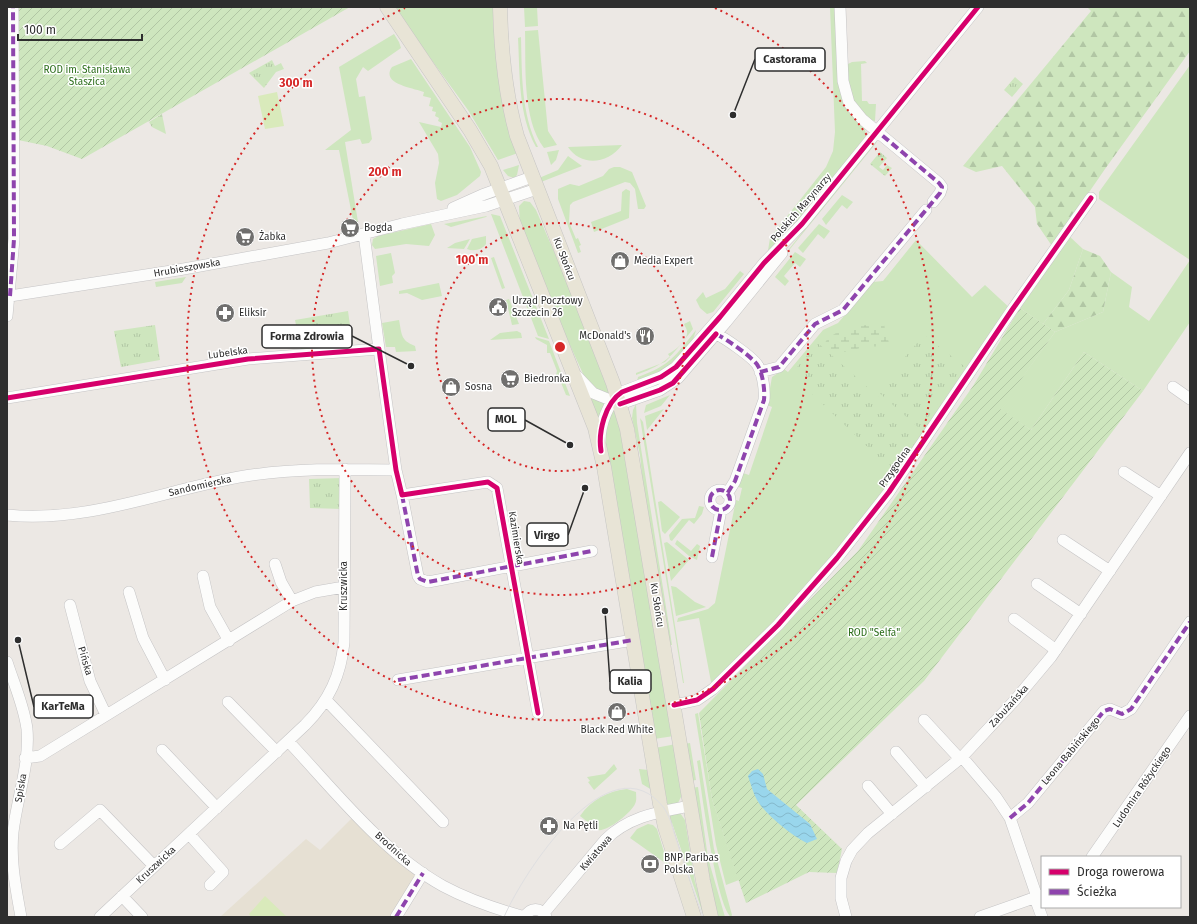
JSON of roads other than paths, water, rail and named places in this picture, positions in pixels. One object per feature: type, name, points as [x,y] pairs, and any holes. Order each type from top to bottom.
[{"type":"main road","points":[[387,7],[473,134],[491,166],[595,428],[601,451],[662,812],[694,917]]},
{"type":"main road","name":"Ku Słońcu","points":[[500,7],[502,62],[508,99],[517,136],[617,401],[634,464],[702,882],[711,917]]},
{"type":"street","points":[[7,316],[14,239],[13,7]]},
{"type":"street","points":[[840,7],[844,91],[855,112],[939,183],[942,187],[940,193],[933,202]]},
{"type":"street","name":"Polskich Marynarzy","points":[[617,401],[660,390],[672,382],[716,334],[771,268],[802,224],[978,7]]},
{"type":"street","points":[[503,194],[534,183]]},
{"type":"street","name":"Hrubieszowska","points":[[10,296],[199,266],[328,243],[436,216],[503,194]]},
{"type":"street","name":"Przygodna","points":[[674,705],[697,700],[714,689],[778,625],[837,558],[888,492],[1021,297],[1091,198]]},
{"type":"street","points":[[760,372],[779,367],[815,324],[843,310],[926,210]]},
{"type":"street","name":"Polskich Marynarzy","points":[[617,401],[622,392],[661,377],[673,370],[764,264],[802,224]]},
{"type":"street","points":[[364,234],[396,470]]},
{"type":"street","points":[[712,557],[721,510],[729,503],[727,494],[735,481],[764,400],[764,388],[757,364],[727,340],[716,334]]},
{"type":"street","name":"Lubelska","points":[[7,398],[248,359],[379,349]]},
{"type":"street","points":[[571,367],[593,393],[617,401],[602,428],[600,439],[601,451]]},
{"type":"street","points":[[1173,387],[1190,399]]},
{"type":"street","name":"Zabużańska","points":[[846,917],[840,885],[846,862],[859,842],[961,758],[1015,700],[1056,650],[1190,453]]},
{"type":"street","name":"Sandomierska","points":[[7,515],[69,515],[102,510],[239,477],[295,471],[345,469],[396,470]]},
{"type":"street","name":"Kruszwicka","points":[[100,917],[277,752],[313,717],[326,700],[336,679],[343,652],[345,469]]},
{"type":"street","name":"Kazimierska","points":[[396,470],[420,580],[428,582],[592,551]]},
{"type":"street","points":[[1124,472],[1161,496]]},
{"type":"street","name":"Kazimierska","points":[[402,495],[488,482],[497,488],[538,713]]},
{"type":"street","points":[[721,510],[712,507],[710,498],[712,494],[718,491],[727,494]]},
{"type":"street","points":[[1063,540],[1110,571]]},
{"type":"street","points":[[275,564],[281,582],[292,601]]},
{"type":"street","points":[[203,576],[210,607],[229,641]]},
{"type":"street","points":[[1037,584],[1081,614]]},
{"type":"street","points":[[26,758],[40,756],[292,601],[315,592],[344,587]]},
{"type":"street","points":[[129,592],[143,638],[165,680]]},
{"type":"street","name":"Pińska","points":[[70,605],[90,681],[106,715]]},
{"type":"street","points":[[1014,619],[1056,650]]},
{"type":"street","name":"Leona Babińskiego","points":[[1010,818],[1028,803],[1104,712],[1110,709],[1122,714],[1131,709],[1190,622]]},
{"type":"street","points":[[398,680],[633,640]]},
{"type":"street","name":"Spiska","points":[[8,669],[24,716],[27,741],[26,758],[11,816],[13,863],[21,917]]},
{"type":"street","points":[[326,700],[443,822]]},
{"type":"street","points":[[228,702],[277,752]]},
{"type":"street","name":"Ludomira Różyckiego","points":[[1093,856],[1190,716]]},
{"type":"street","points":[[924,720],[996,797],[1010,818],[1038,896],[1042,917]]},
{"type":"street","name":"Brodnicka","points":[[288,741],[379,837],[395,852],[423,873],[470,899],[525,917]]},
{"type":"street","points":[[162,750],[217,808]]},
{"type":"street","points":[[896,752],[926,787]]},
{"type":"street","points":[[868,786],[892,814]]},
{"type":"street","points":[[662,812],[690,806]]},
{"type":"street","points":[[60,844],[100,810],[154,866]]},
{"type":"street","name":"Kwiatowa","points":[[545,915],[613,833],[632,820],[662,812]]},
{"type":"street","points":[[189,834],[223,872],[210,885]]},
{"type":"street","points":[[396,917],[423,873]]},
{"type":"street","points":[[122,896],[142,917]]},
{"type":"street","points":[[980,917],[1038,896]]},
{"type":"street","points":[[525,917],[529,911],[534,910],[545,915]]},
{"type":"water","points":[[758,769],[763,774],[767,789],[810,824],[817,839],[807,843],[801,840],[779,824],[766,812],[754,794],[748,776],[752,771]]},
{"type":"tram line","points":[[504,917],[529,872],[549,845],[571,820],[595,800],[619,789],[642,791],[664,808],[670,820],[703,917]]},
{"type":"place","name":"Castorama","points":[[733,115]]},
{"type":"place","name":"Bogda","points":[[350,228]]},
{"type":"place","name":"Żabka","points":[[245,237]]},
{"type":"place","name":"Media Expert","points":[[620,261]]},
{"type":"place","name":"Urząd Pocztowy Szczecin 26","points":[[498,307]]},
{"type":"place","name":"Eliksir","points":[[225,313]]},
{"type":"place","name":"McDonald's","points":[[645,336]]},
{"type":"place","name":"Forma Zdrowia","points":[[411,366]]},
{"type":"place","name":"Biedronka","points":[[510,379]]},
{"type":"place","name":"Sosna","points":[[451,387]]},
{"type":"place","name":"MOL","points":[[570,445]]},
{"type":"place","name":"Virgo","points":[[585,488]]},
{"type":"place","name":"Kalia","points":[[605,611]]},
{"type":"place","name":"KarTeMa","points":[[18,640]]},
{"type":"place","name":"Black Red White","points":[[617,712]]},
{"type":"place","name":"Na Pętli","points":[[549,826]]},
{"type":"place","name":"BNP Paribas Polska","points":[[650,864]]},
{"type":"park label","name":"ROD im. Stanisława Staszica","points":[[87,76]]},
{"type":"park label","name":"ROD \"Selfa\"","points":[[874,633]]}]
